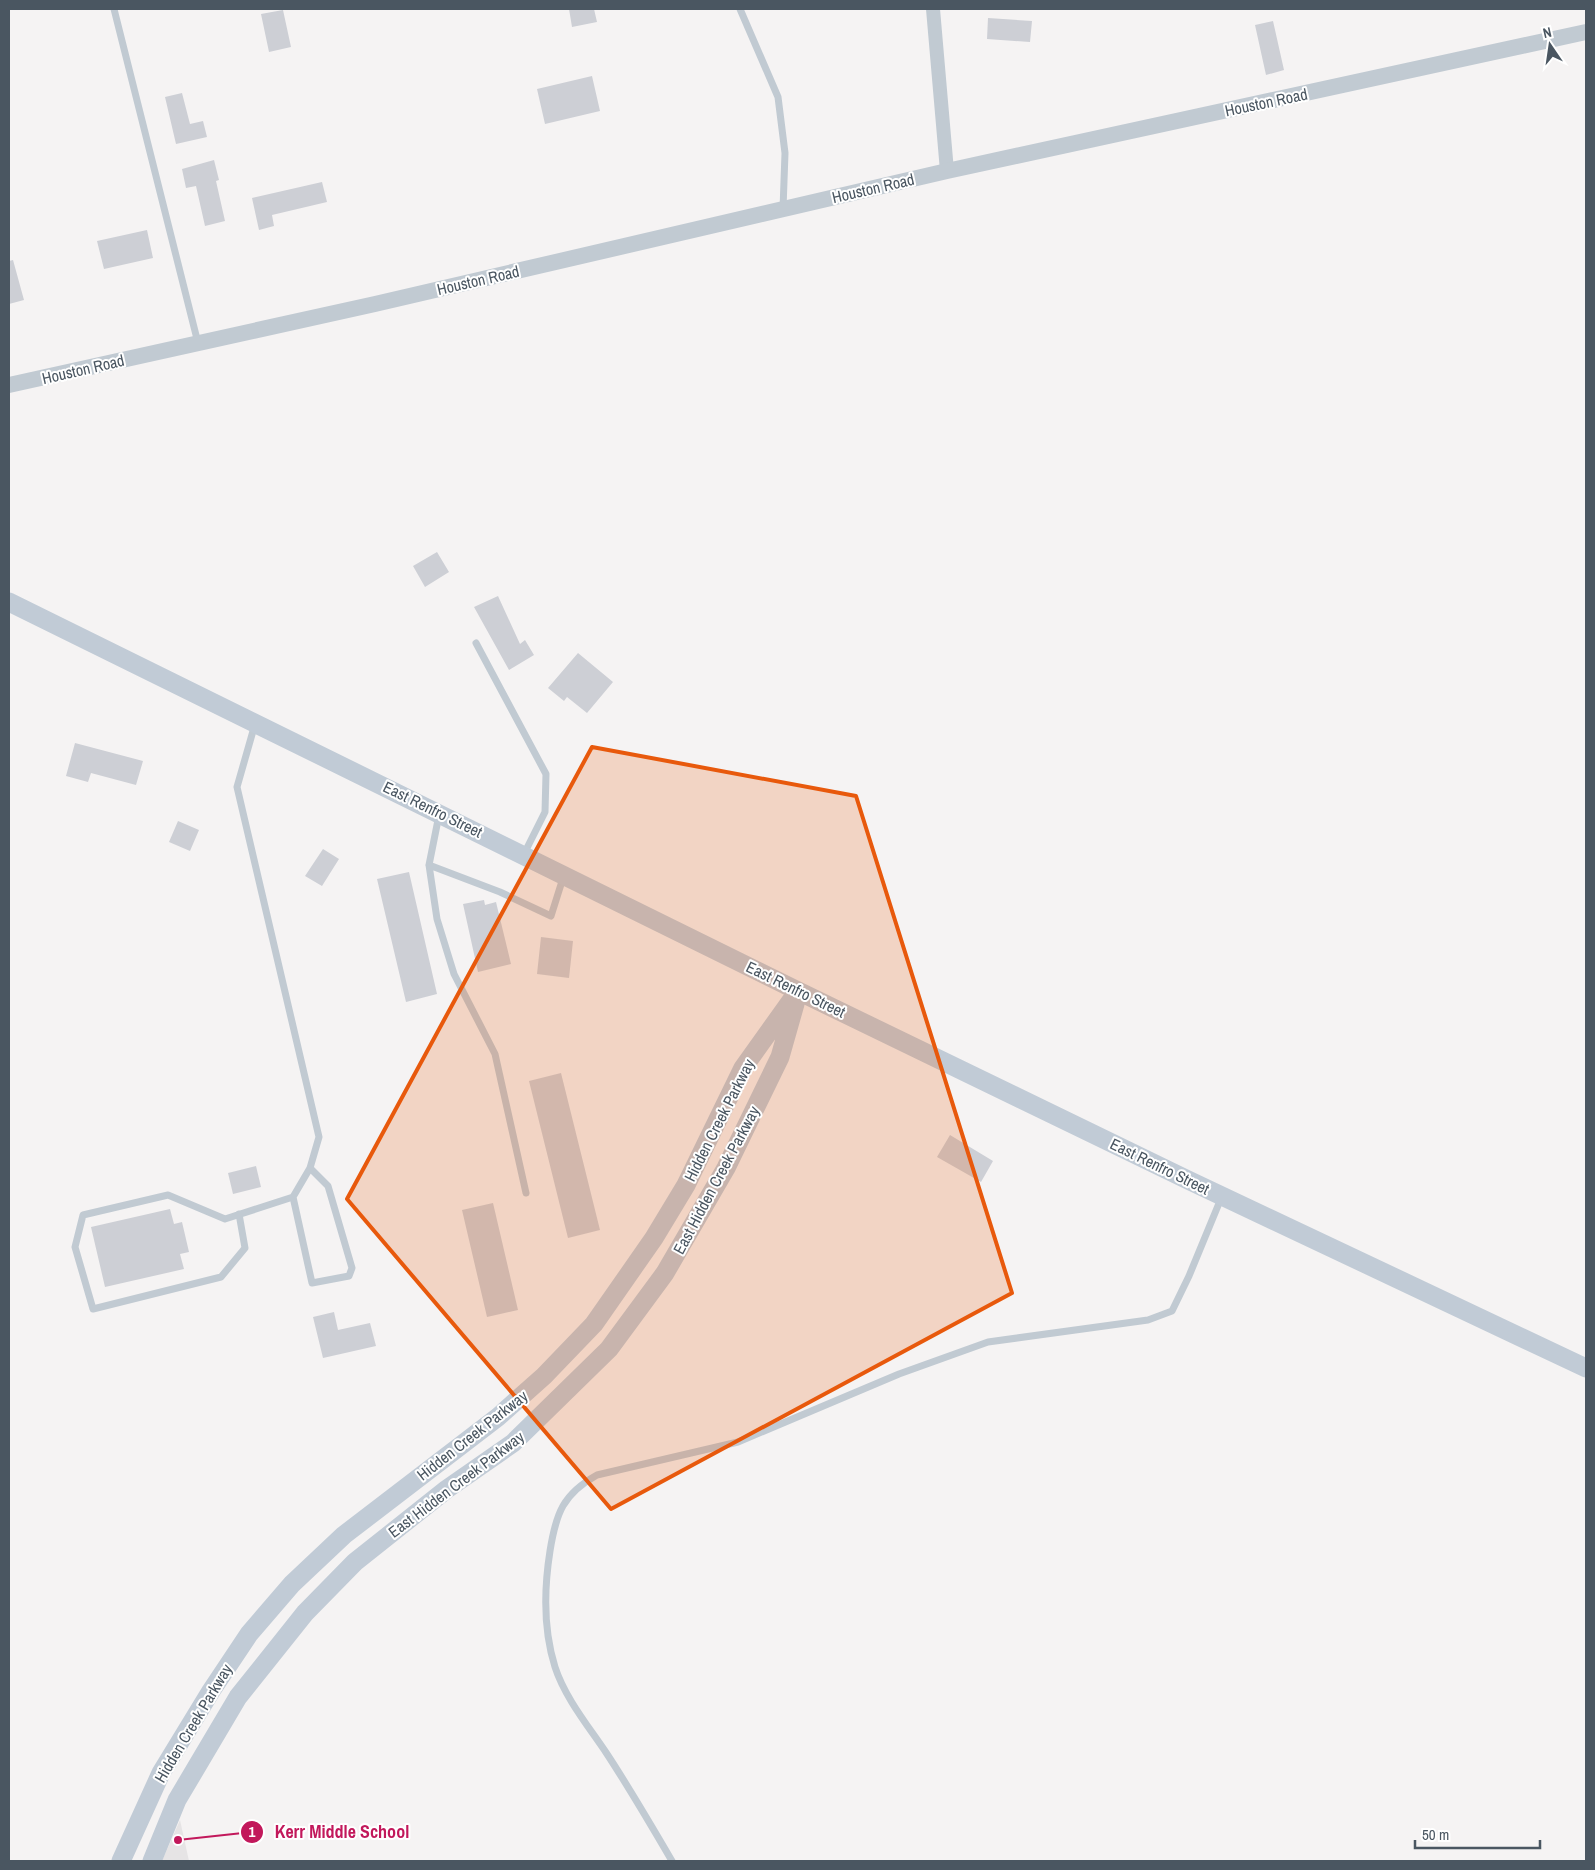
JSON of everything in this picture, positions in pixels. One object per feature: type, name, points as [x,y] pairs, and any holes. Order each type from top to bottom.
[{"type":"main road","name":"East Renfro Street","points":[[9,602],[256,721],[798,990],[1222,1196],[1586,1368]]},
{"type":"main road","name":"Hidden Creek Parkway","points":[[122,1859],[160,1774],[210,1690],[248,1634],[292,1584],[344,1535],[498,1417],[544,1376],[594,1324],[654,1238],[686,1185],[743,1068],[798,990]]},
{"type":"main road","name":"East Hidden Creek Parkway","points":[[152,1861],[177,1800],[238,1697],[305,1613],[354,1562],[447,1489],[513,1444],[609,1349],[665,1273],[726,1168],[780,1057],[798,990]]},
{"type":"street","points":[[933,9],[947,171]]},
{"type":"street","name":"Houston Road","points":[[9,385],[947,171],[1586,32]]},
{"type":"lane","points":[[114,9],[199,343]]},
{"type":"lane","points":[[740,9],[778,97],[784,153],[783,209]]},
{"type":"lane","points":[[476,643],[546,774],[545,812],[524,855]]},
{"type":"lane","points":[[239,1214],[245,1248],[221,1277],[93,1309],[75,1247],[83,1215],[168,1195],[225,1218],[292,1197],[310,1168],[319,1137],[238,787],[256,721]]},
{"type":"lane","points":[[439,812],[429,865],[437,919],[454,974],[496,1054],[526,1193]]},
{"type":"lane","points":[[429,865],[500,892],[551,916],[564,874]]},
{"type":"lane","points":[[292,1197],[312,1283],[348,1276],[352,1268],[328,1186],[310,1168]]},
{"type":"lane","points":[[672,1861],[626,1784],[570,1697],[556,1668],[548,1639],[545,1605],[553,1533],[560,1508],[578,1485],[597,1475],[738,1442],[898,1374],[988,1342],[1148,1320],[1172,1310],[1190,1276],[1222,1196]]},
{"type":"highlighted area","points":[[592,747],[856,796],[1012,1293],[611,1509],[347,1199]]},
{"type":"shaded area","points":[[180,1820],[189,1861],[162,1861]]},
{"type":"building","points":[[569,9],[594,9],[597,22],[572,27]]},
{"type":"building","points":[[283,10],[291,47],[269,52],[261,14]]},
{"type":"building","points":[[988,18],[1032,21],[1030,42],[987,39]]},
{"type":"building","points":[[1273,21],[1284,70],[1266,75],[1255,25]]},
{"type":"building","points":[[592,76],[600,111],[545,124],[537,89]]},
{"type":"building","points":[[182,93],[190,124],[203,121],[207,137],[176,144],[165,97]]},
{"type":"building","points":[[214,160],[219,180],[216,181],[225,221],[205,226],[196,186],[186,188],[182,169]]},
{"type":"building","points":[[322,182],[327,202],[272,215],[274,226],[259,230],[252,198]]},
{"type":"building","points":[[147,230],[153,258],[104,269],[97,241]]},
{"type":"building","points":[[13,260],[24,300],[9,304],[9,261]]},
{"type":"building","points":[[437,552],[449,572],[425,587],[413,566]]},
{"type":"building","points":[[498,596],[520,644],[525,640],[534,655],[509,670],[474,607]]},
{"type":"building","points":[[578,653],[613,682],[587,713],[567,697],[564,701],[548,688]]},
{"type":"building","points":[[75,743],[143,761],[136,785],[91,773],[88,782],[66,776]]},
{"type":"building","points":[[178,821],[199,830],[190,851],[169,842]]},
{"type":"building","points":[[323,849],[339,859],[322,886],[305,876]]},
{"type":"building","points":[[409,872],[437,994],[406,1002],[377,879]]},
{"type":"building","points":[[484,900],[485,905],[496,902],[511,964],[478,972],[463,904]]},
{"type":"building","points":[[541,937],[573,941],[569,978],[537,974]]},
{"type":"building","points":[[561,1073],[600,1230],[568,1238],[529,1081]]},
{"type":"building","points":[[950,1135],[993,1161],[981,1182],[937,1157]]},
{"type":"building","points":[[256,1166],[261,1187],[233,1194],[228,1173]]},
{"type":"building","points":[[493,1203],[518,1310],[487,1317],[462,1210]]},
{"type":"building","points":[[170,1209],[174,1224],[182,1222],[189,1252],[180,1254],[184,1269],[105,1287],[91,1227]]},
{"type":"building","points":[[334,1312],[338,1330],[370,1323],[376,1346],[323,1358],[313,1317]]},
{"type":"place","name":"Kerr Middle School","points":[[178,1840]]}]
